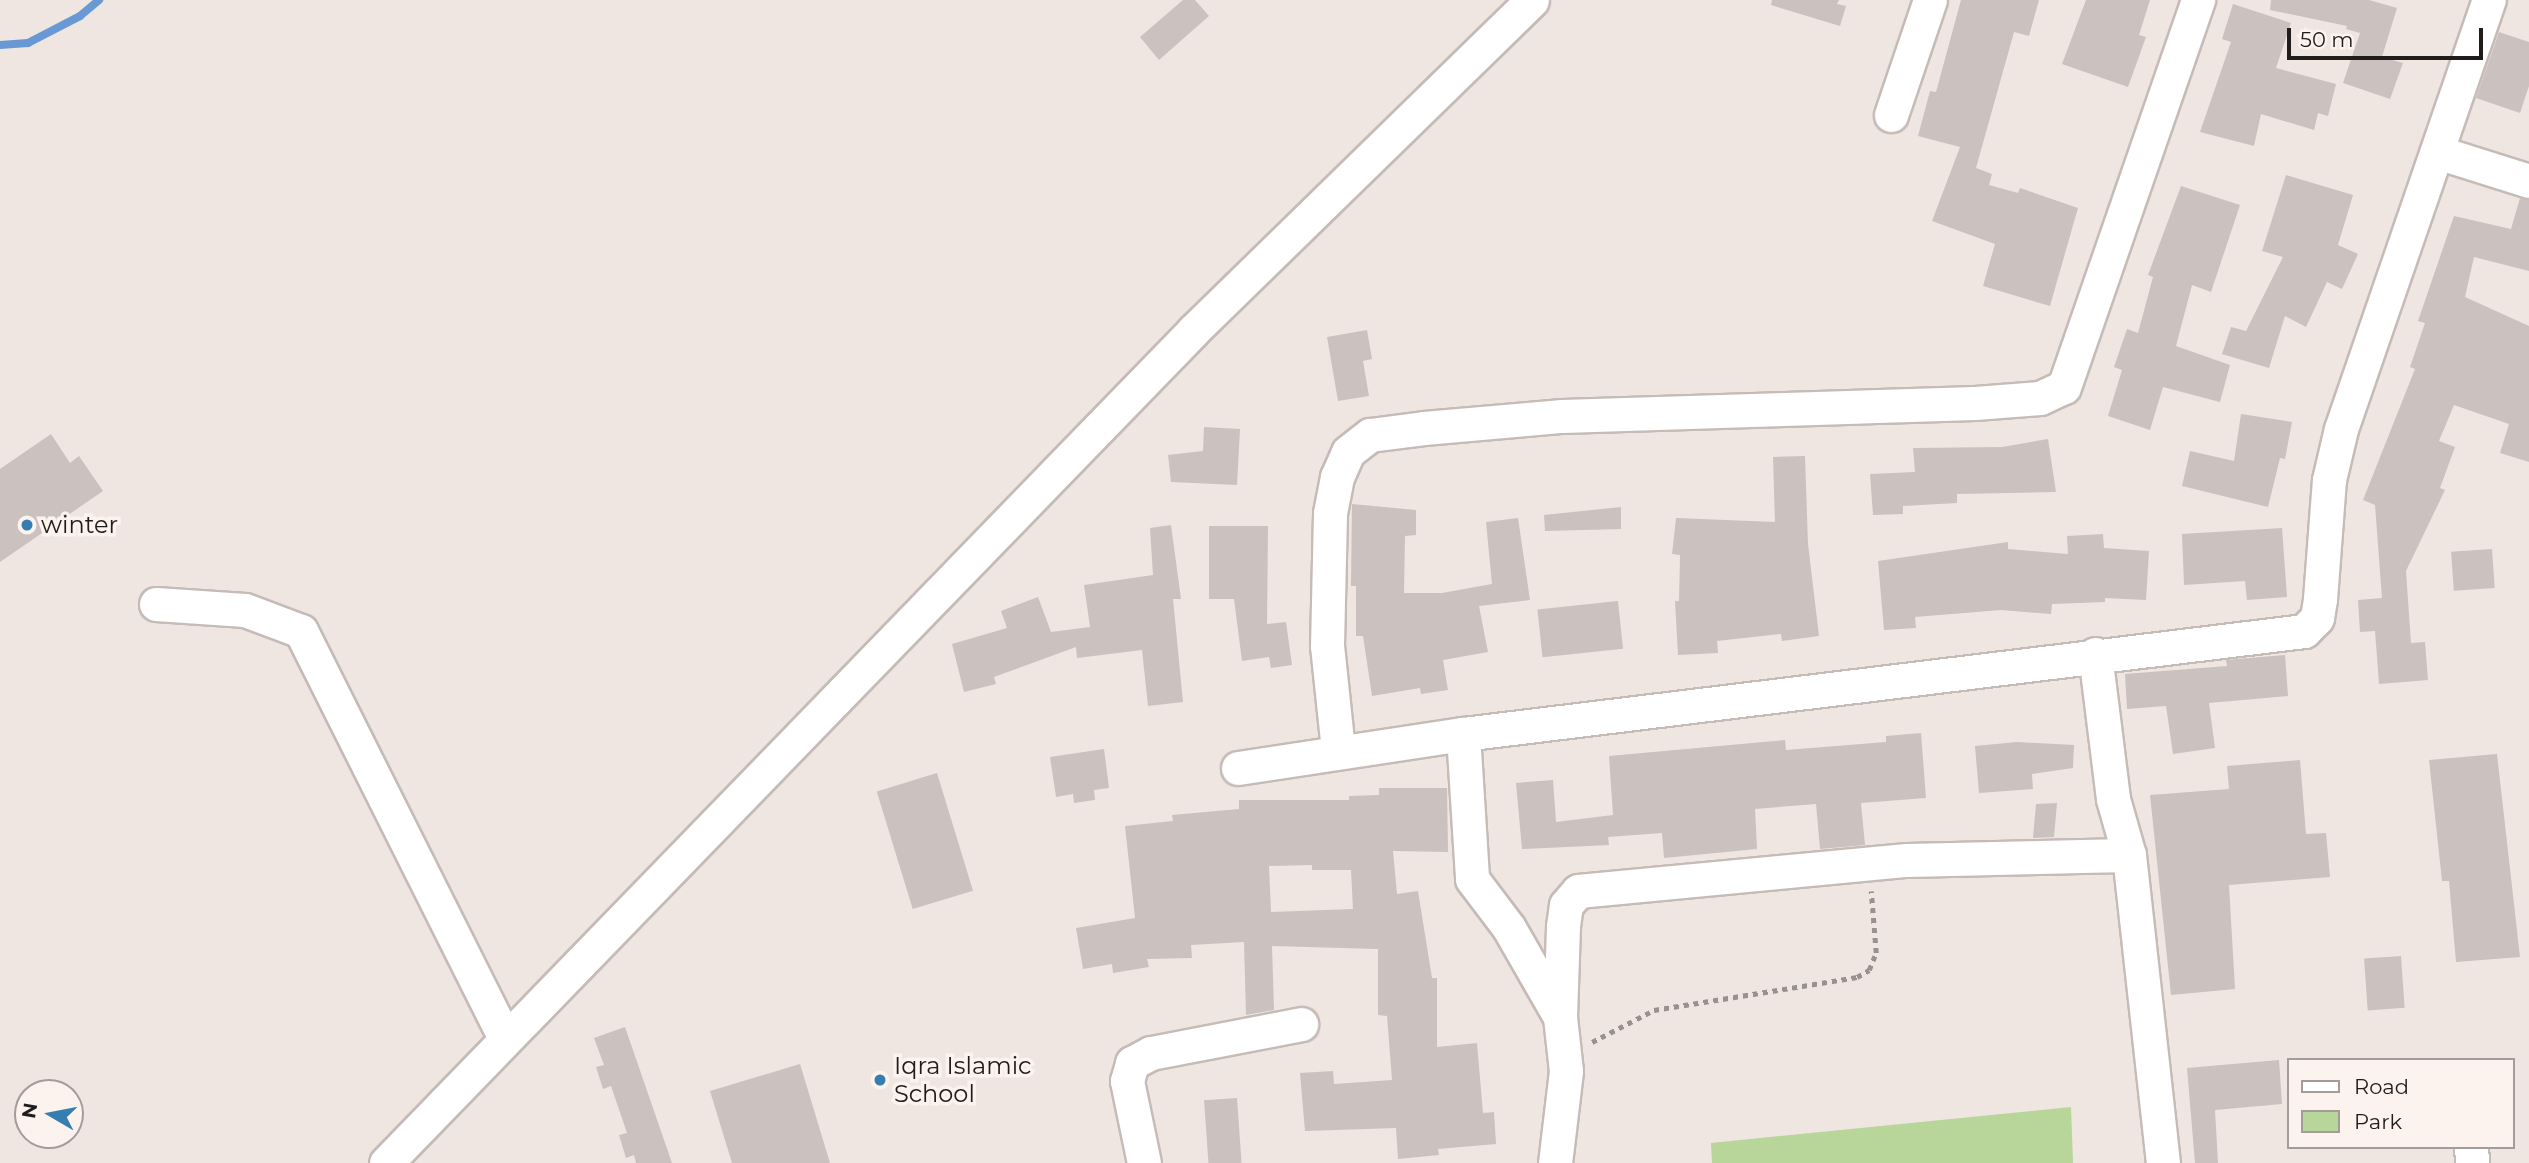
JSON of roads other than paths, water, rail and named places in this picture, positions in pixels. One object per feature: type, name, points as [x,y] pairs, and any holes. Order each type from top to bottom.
[{"type":"street","points":[[386,1163],[1194,330],[1532,0]]},
{"type":"street","points":[[1891,115],[1930,0]]},
{"type":"street","points":[[1338,750],[1327,646],[1330,513],[1337,477],[1348,452],[1370,435],[1448,425],[1562,416],[1961,403],[2040,398],[2064,387],[2198,0]]},
{"type":"street","points":[[1238,768],[1338,750],[2095,654],[2304,631],[2317,618],[2329,480],[2341,429],[2489,0]]},
{"type":"street","points":[[2437,152],[2529,181]]},
{"type":"street","points":[[156,604],[245,610],[301,631],[505,1039]]},
{"type":"street","points":[[2095,654],[2113,799],[2129,855],[2163,1163]]},
{"type":"street","points":[[1463,734],[1472,879],[1508,928],[1560,1017]]},
{"type":"street","points":[[1555,1163],[1566,1071],[1560,1017],[1563,926],[1566,905],[1578,891],[1869,863],[2129,855]]},
{"type":"street","points":[[1144,1163],[1127,1081],[1132,1063],[1151,1053],[1301,1024]]},
{"type":"waterway","points":[[0,45],[28,43],[80,16],[99,0]]},
{"type":"place","name":"winter","points":[[27,525]]},
{"type":"place","name":"Iqra Islamic School","points":[[880,1080]]}]
